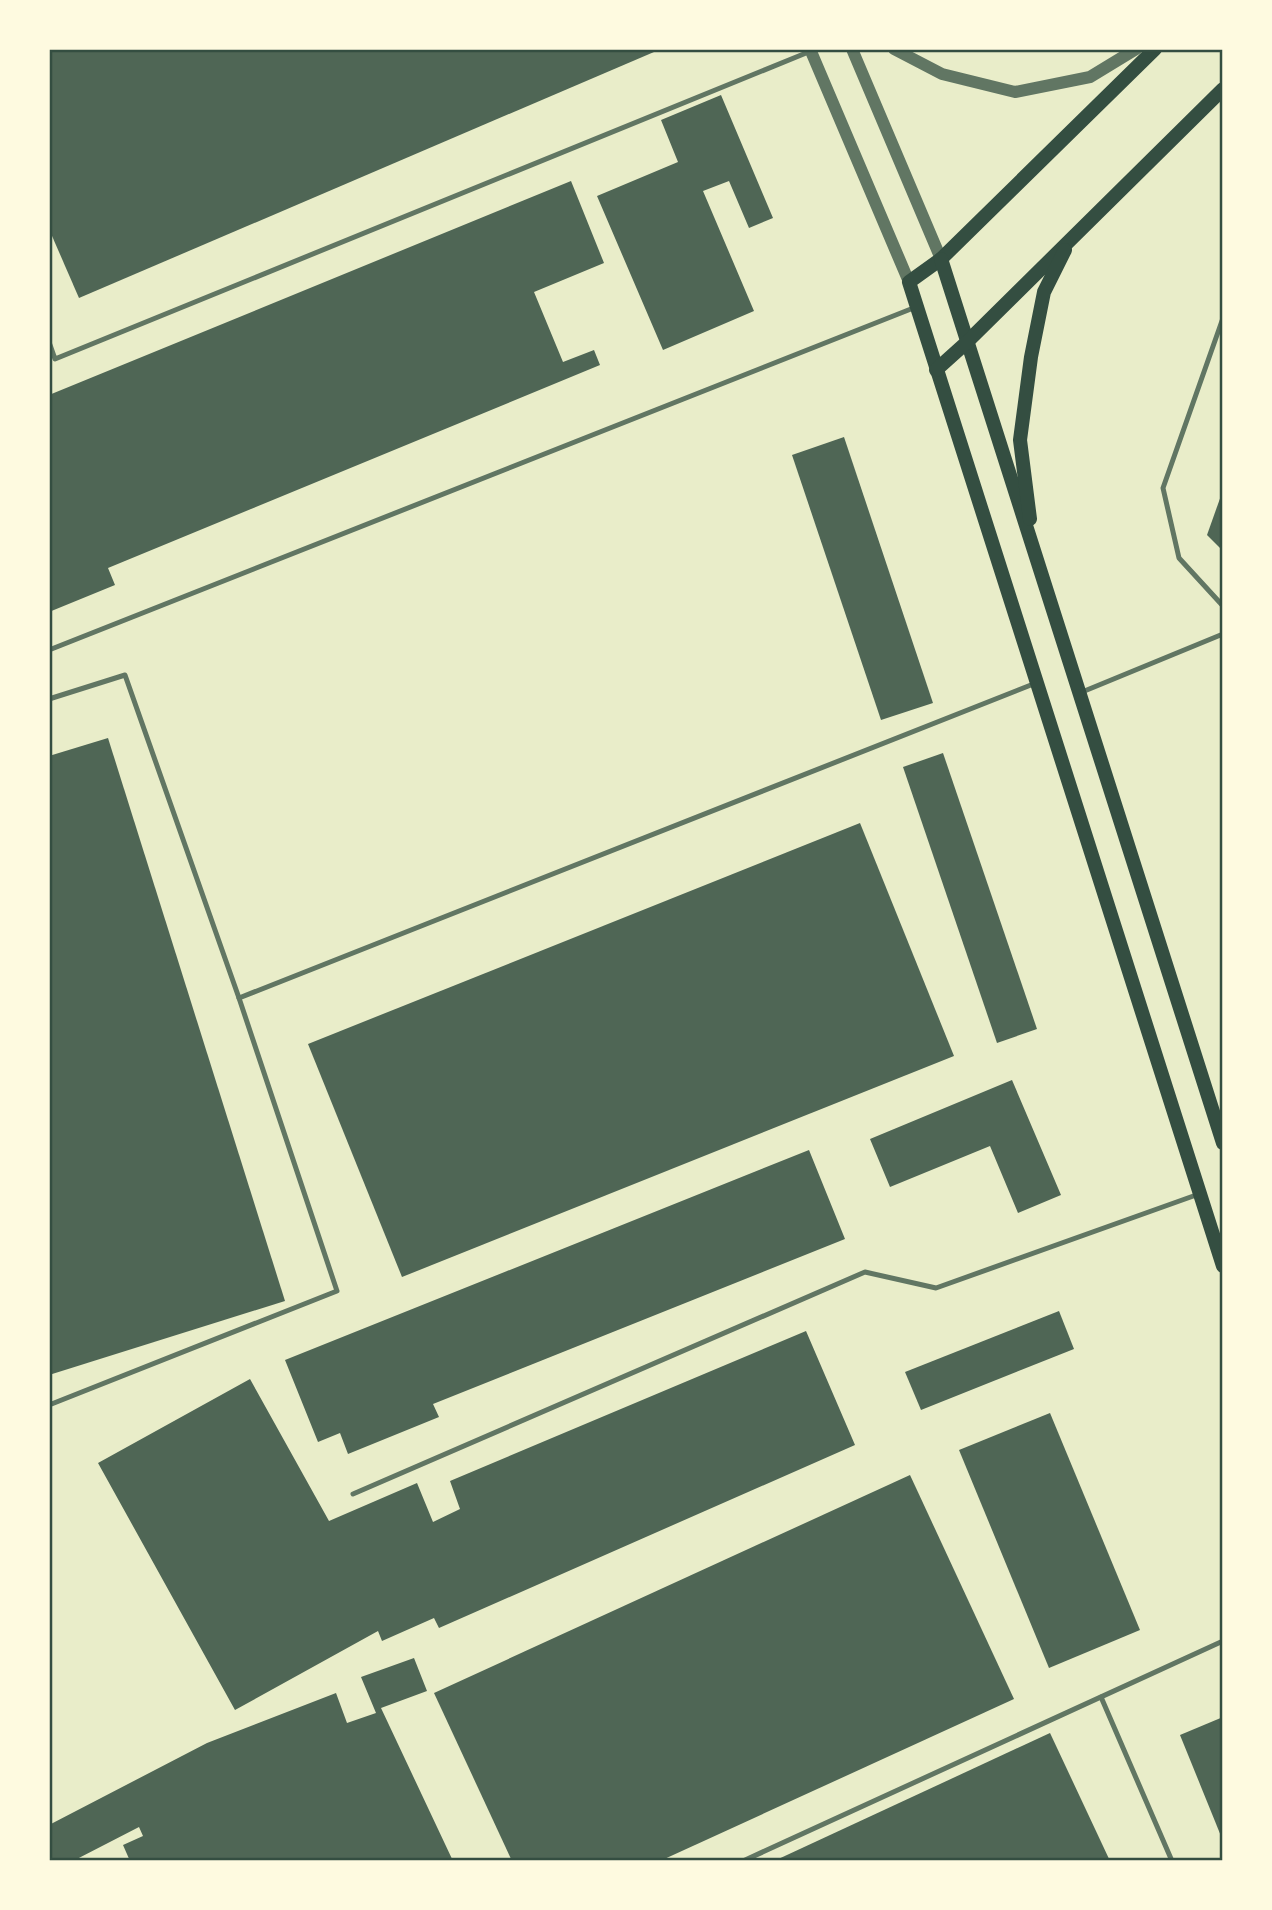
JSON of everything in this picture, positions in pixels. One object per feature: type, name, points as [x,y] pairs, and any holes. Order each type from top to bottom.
[{"type":"main road","points":[[1155,49],[941,259],[909,282],[1223,1266]]},
{"type":"main road","points":[[936,370],[1223,89]]},
{"type":"main road","points":[[1035,555],[1020,440],[1031,357],[1044,292],[1070,240]]},
{"type":"main road","points":[[941,259],[1223,1143]]},
{"type":"street","points":[[852,49],[941,259]]},
{"type":"street","points":[[894,49],[942,74],[1015,92],[1090,77],[1136,49]]},
{"type":"street","points":[[811,50],[909,282]]},
{"type":"lane","points":[[49,342],[55,359],[811,50]]},
{"type":"lane","points":[[49,650],[916,307]]},
{"type":"lane","points":[[1223,318],[1163,488],[1180,558],[1223,606]]},
{"type":"lane","points":[[1079,693],[1223,634]]},
{"type":"lane","points":[[49,699],[125,674],[239,998],[337,1291],[49,1405]]},
{"type":"lane","points":[[239,998],[1036,683]]},
{"type":"lane","points":[[353,1494],[865,1272],[936,1288],[1200,1194]]},
{"type":"lane","points":[[743,1861],[1223,1641]]},
{"type":"lane","points":[[1101,1697],[1172,1861]]},
{"type":"building","points":[[49,49],[661,49],[79,298],[49,229]]},
{"type":"building","points":[[721,95],[773,218],[749,228],[729,181],[703,191],[754,311],[663,350],[597,196],[678,162],[661,120]]},
{"type":"building","points":[[571,181],[604,263],[534,292],[563,362],[594,350],[600,365],[108,568],[115,585],[49,612],[49,395]]},
{"type":"building","points":[[844,437],[933,703],[881,720],[792,455]]},
{"type":"building","points":[[1223,490],[1223,551],[1207,535]]},
{"type":"building","points":[[108,738],[285,1301],[49,1375],[49,756]]},
{"type":"building","points":[[943,753],[1037,1029],[997,1043],[903,767]]},
{"type":"building","points":[[860,823],[954,1056],[402,1277],[308,1044]]},
{"type":"building","points":[[1012,1080],[1061,1195],[1018,1213],[990,1146],[890,1187],[870,1139]]},
{"type":"building","points":[[809,1150],[845,1239],[433,1404],[439,1417],[348,1454],[340,1433],[318,1442],[285,1360]]},
{"type":"building","points":[[1059,1311],[1074,1349],[921,1410],[905,1372]]},
{"type":"building","points":[[806,1331],[855,1445],[439,1628],[434,1618],[382,1641],[378,1631],[235,1710],[98,1463],[250,1379],[329,1521],[417,1483],[433,1522],[460,1509],[450,1481]]},
{"type":"building","points":[[1050,1413],[1140,1630],[1049,1668],[959,1450]]},
{"type":"building","points":[[910,1475],[1014,1699],[660,1861],[512,1861],[434,1693]]},
{"type":"building","points":[[414,1658],[427,1691],[381,1708],[453,1861],[130,1861],[123,1845],[143,1836],[139,1827],[73,1861],[49,1861],[49,1825],[207,1743],[336,1693],[347,1723],[376,1713],[361,1677]]},
{"type":"building","points":[[1223,1717],[1223,1841],[1180,1735]]},
{"type":"building","points":[[1050,1733],[1110,1861],[774,1861]]}]
